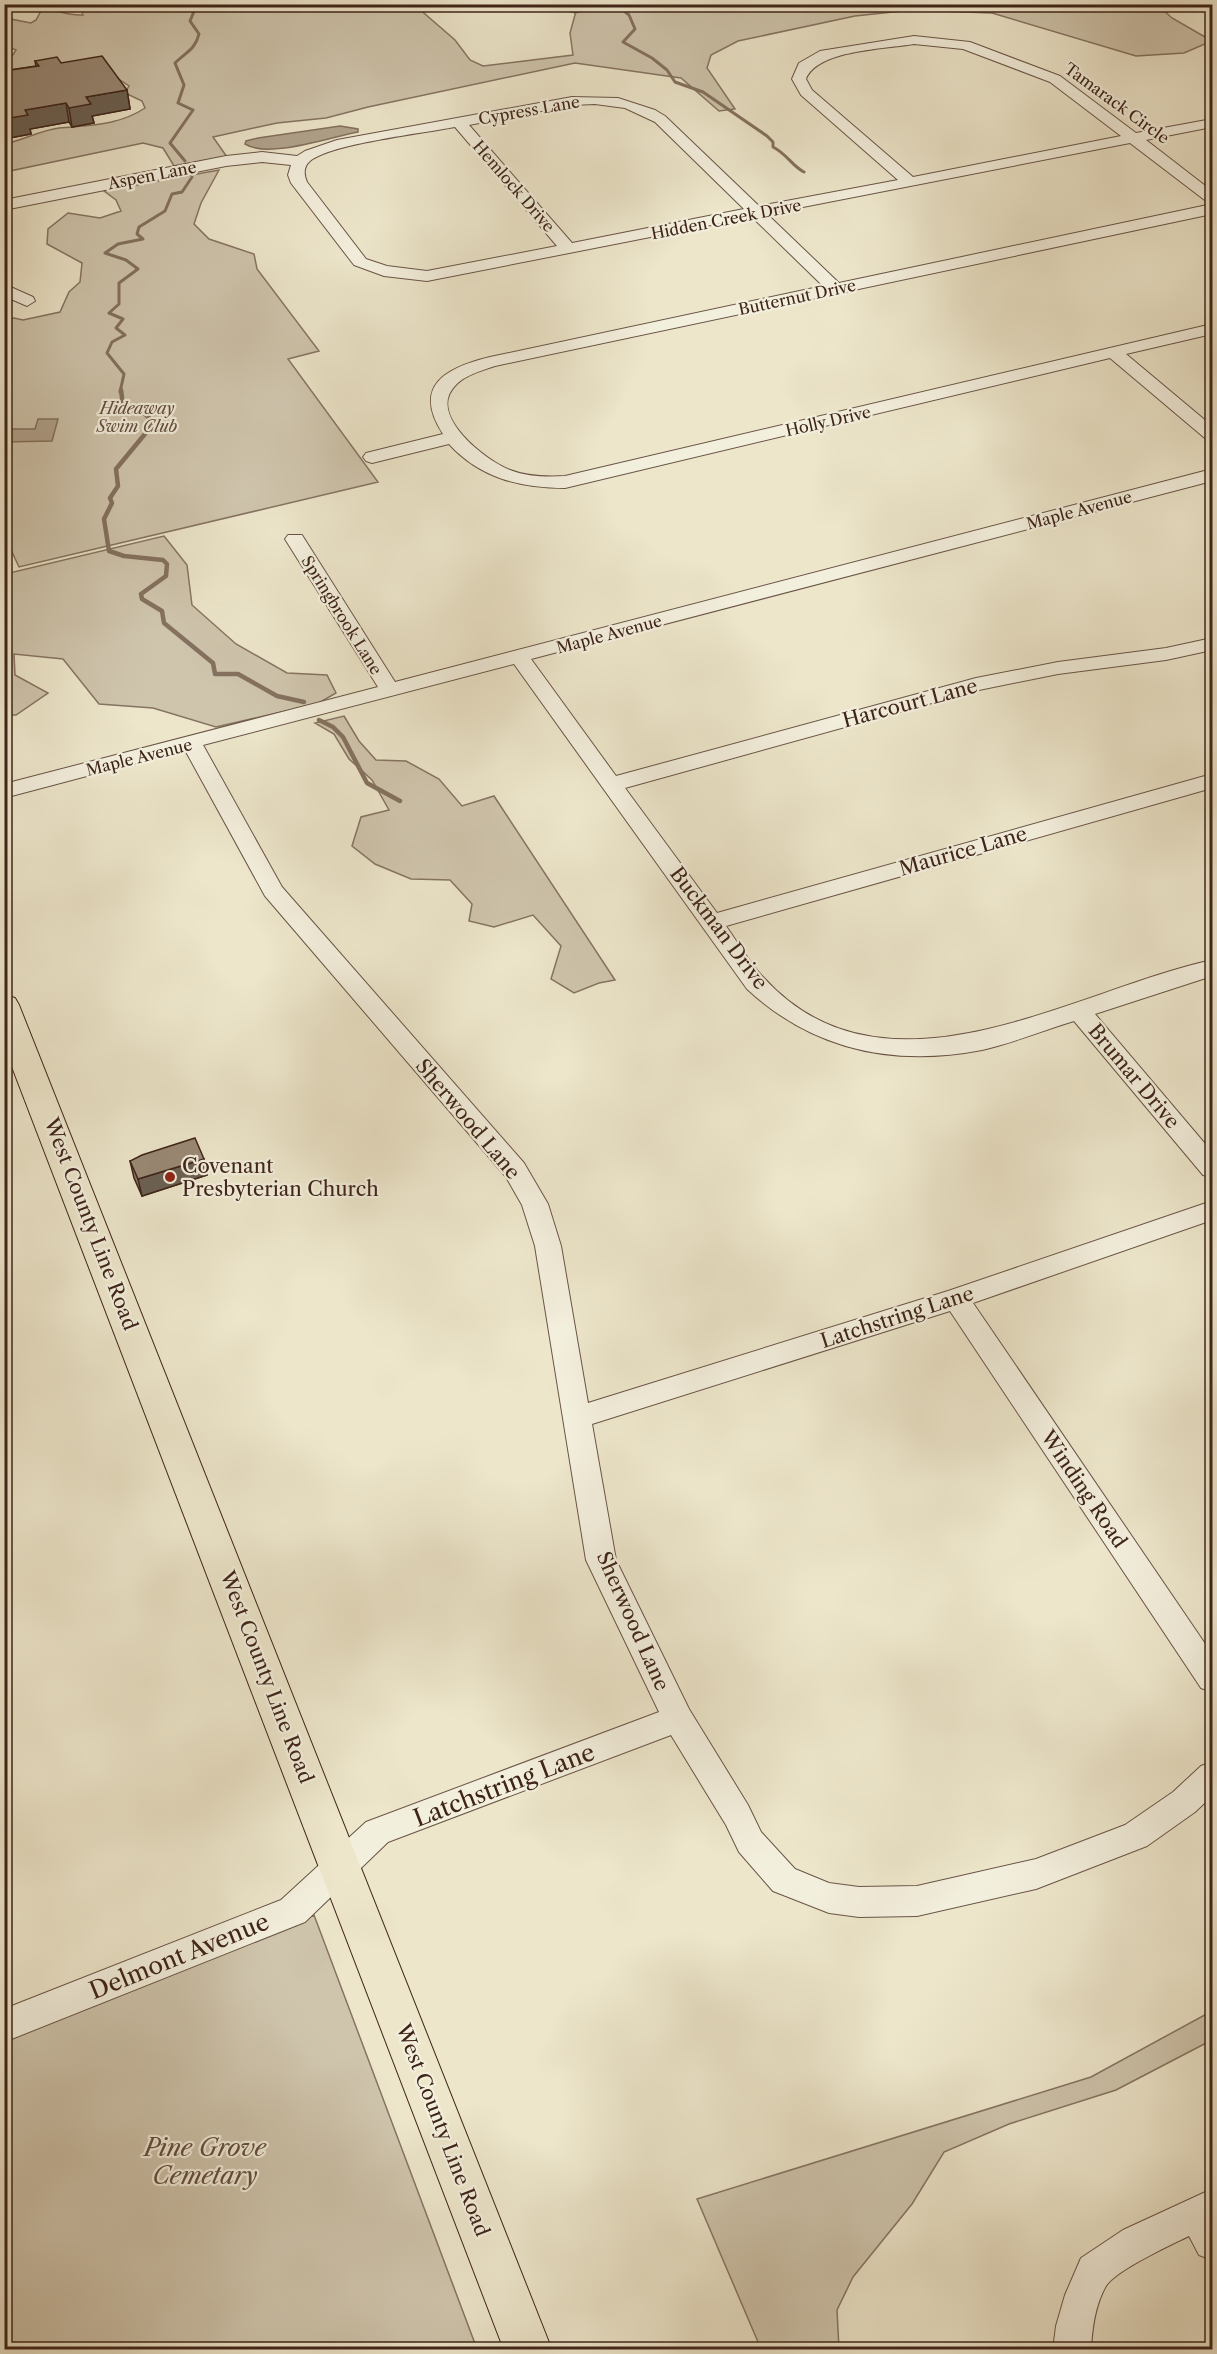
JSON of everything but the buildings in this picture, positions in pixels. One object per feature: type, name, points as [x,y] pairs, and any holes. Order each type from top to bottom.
[{"type":"main road","name":"West County Line Road","points":[[4,1005],[528,2349]]},
{"type":"street","name":"Tamarack Circle","points":[[910,182],[806,92],[799,79],[804,66],[825,54],[895,41],[924,39],[957,43],[1047,74],[1136,138],[1212,198]]},
{"type":"street","name":"Cypress Lane","points":[[300,161],[310,154],[337,145],[572,101],[590,99],[634,105],[660,119],[835,288]]},
{"type":"street","name":"Hemlock Drive","points":[[459,123],[569,250]]},
{"type":"street","name":"Hidden Creek Drive","points":[[300,161],[296,175],[299,183],[360,262],[384,271],[411,275],[440,275],[1212,123]]},
{"type":"street","name":"Aspen Lane","points":[[4,205],[226,161],[262,157],[300,161]]},
{"type":"street","name":"Butternut Drive","points":[[455,437],[438,404],[443,387],[461,373],[490,362],[1212,209]]},
{"type":"street","points":[[4,290],[27,301]]},
{"type":"street","name":"Holly Drive","points":[[455,437],[476,461],[497,473],[538,483],[565,482],[1212,329]]},
{"type":"street","points":[[1114,353],[1212,435]]},
{"type":"street","points":[[372,457],[455,437]]},
{"type":"street","name":"Maple Avenue","points":[[4,791],[192,744],[1212,475]]},
{"type":"street","name":"Springbrook Lane","points":[[295,539],[390,690]]},
{"type":"street","name":"Harcourt Lane","points":[[613,784],[976,684],[1058,668],[1166,654],[1212,644]]},
{"type":"street","name":"Buckman Drive","points":[[519,657],[755,983],[793,1015],[814,1026],[864,1043],[890,1047],[945,1048],[982,1041],[1212,968]]},
{"type":"street","name":"Sherwood Lane","points":[[192,744],[273,891],[515,1170],[530,1196],[549,1246],[601,1560],[678,1719]]},
{"type":"street","name":"Maurice Lane","points":[[713,922],[1212,781]]},
{"type":"street","name":"Brumar Drive","points":[[1079,1011],[1212,1168]]},
{"type":"street","name":"Latchstring Lane","points":[[579,1417],[956,1299],[1212,1210]]},
{"type":"street","name":"Winding Road","points":[[956,1299],[1212,1679]]},
{"type":"street","points":[[678,1719],[737,1815],[750,1842],[766,1862],[784,1880],[805,1890],[828,1898],[860,1902],[917,1901],[1036,1875],[1136,1836],[1184,1802],[1212,1776]]},
{"type":"street","name":"Latchstring Lane","points":[[340,1866],[377,1832],[678,1719]]},
{"type":"street","name":"Delmont Avenue","points":[[4,2026],[292,1911],[340,1866]]},
{"type":"street","points":[[1072,2349],[1080,2306],[1094,2271],[1136,2243],[1207,2221]]},
{"type":"green space","points":[[79,4],[418,5],[417,7],[455,40],[470,60],[483,66],[573,55],[570,33],[578,4],[1161,5],[1159,6],[1172,18],[1212,41],[1184,53],[1136,56],[992,13],[912,10],[855,16],[738,41],[711,55],[707,68],[735,109],[719,111],[681,78],[575,63],[326,118],[277,123],[213,137],[227,157],[174,166],[163,148],[143,143],[5,172],[5,144],[52,129],[114,121],[145,108],[142,101],[125,93],[129,86],[105,70],[5,81],[5,60],[9,61],[16,50],[5,45],[5,18],[31,23],[36,20],[42,9],[83,15]]},
{"type":"green space","name":"Hideaway Swim Club","points":[[219,170],[201,203],[194,224],[209,239],[254,254],[257,269],[319,351],[288,359],[378,482],[19,567],[5,537],[5,320],[14,318],[23,320],[60,312],[69,292],[80,282],[82,263],[47,244],[48,229],[68,213],[100,218],[121,211],[116,200],[104,191]]},
{"type":"green space","points":[[164,536],[187,565],[192,605],[236,644],[287,673],[327,675],[336,693],[317,704],[216,727],[153,708],[99,704],[63,659],[14,654],[15,675],[48,693],[16,715],[5,715],[5,574]]},
{"type":"green space","points":[[344,716],[359,741],[376,760],[406,761],[439,779],[462,806],[494,796],[615,980],[599,983],[574,993],[551,979],[561,946],[533,915],[494,927],[469,921],[472,904],[450,880],[411,879],[375,864],[352,846],[361,817],[389,810],[372,780],[349,759],[334,734],[315,723]]},
{"type":"green space","name":"Pine Grove Cemetary","points":[[314,1915],[477,2349],[5,2349],[4,2037]]},
{"type":"green space","points":[[1212,2011],[1212,2040],[1116,2090],[1009,2124],[944,2152],[912,2204],[853,2277],[837,2310],[839,2349],[761,2349],[697,2199],[1091,2077]]},
{"type":"shaded area","points":[[340,126],[358,129],[358,132],[284,148],[256,148],[245,144],[246,141],[258,138]]},
{"type":"shaded area","points":[[38,419],[58,419],[52,441],[5,442],[9,429],[35,429]]},
{"type":"waterway","points":[[185,161],[170,143],[193,110],[178,103],[184,85],[175,63],[193,47],[199,34],[190,21],[197,4]]},
{"type":"waterway","points":[[545,4],[575,12],[619,4]]},
{"type":"waterway","points":[[919,4],[988,8],[1004,4]]},
{"type":"waterway","points":[[1121,4],[1140,11]]},
{"type":"waterway","points":[[617,5],[629,15],[635,29],[623,42],[652,58],[667,70],[675,82],[703,92],[767,136],[773,142],[773,147],[804,172]]},
{"type":"waterway","points":[[120,392],[124,374],[107,353],[112,342],[125,335],[116,328],[123,319],[109,313],[119,304],[119,283],[138,269],[126,260],[105,253],[118,244],[143,239],[137,234],[139,227],[165,211],[172,194],[182,192],[192,177]]},
{"type":"waterway","points":[[121,390],[123,406],[144,413],[154,423],[116,469],[118,486],[110,498],[112,503],[104,519],[109,551],[124,556],[163,560],[167,564],[166,576],[141,594],[142,599],[162,611],[164,623],[213,663],[215,674],[238,674],[277,696],[304,702]]},
{"type":"waterway","points":[[319,720],[333,727],[343,737],[367,783],[400,801]]},
{"type":"place","name":"Covenant Presbyterian Church","points":[[170,1177]]}]
